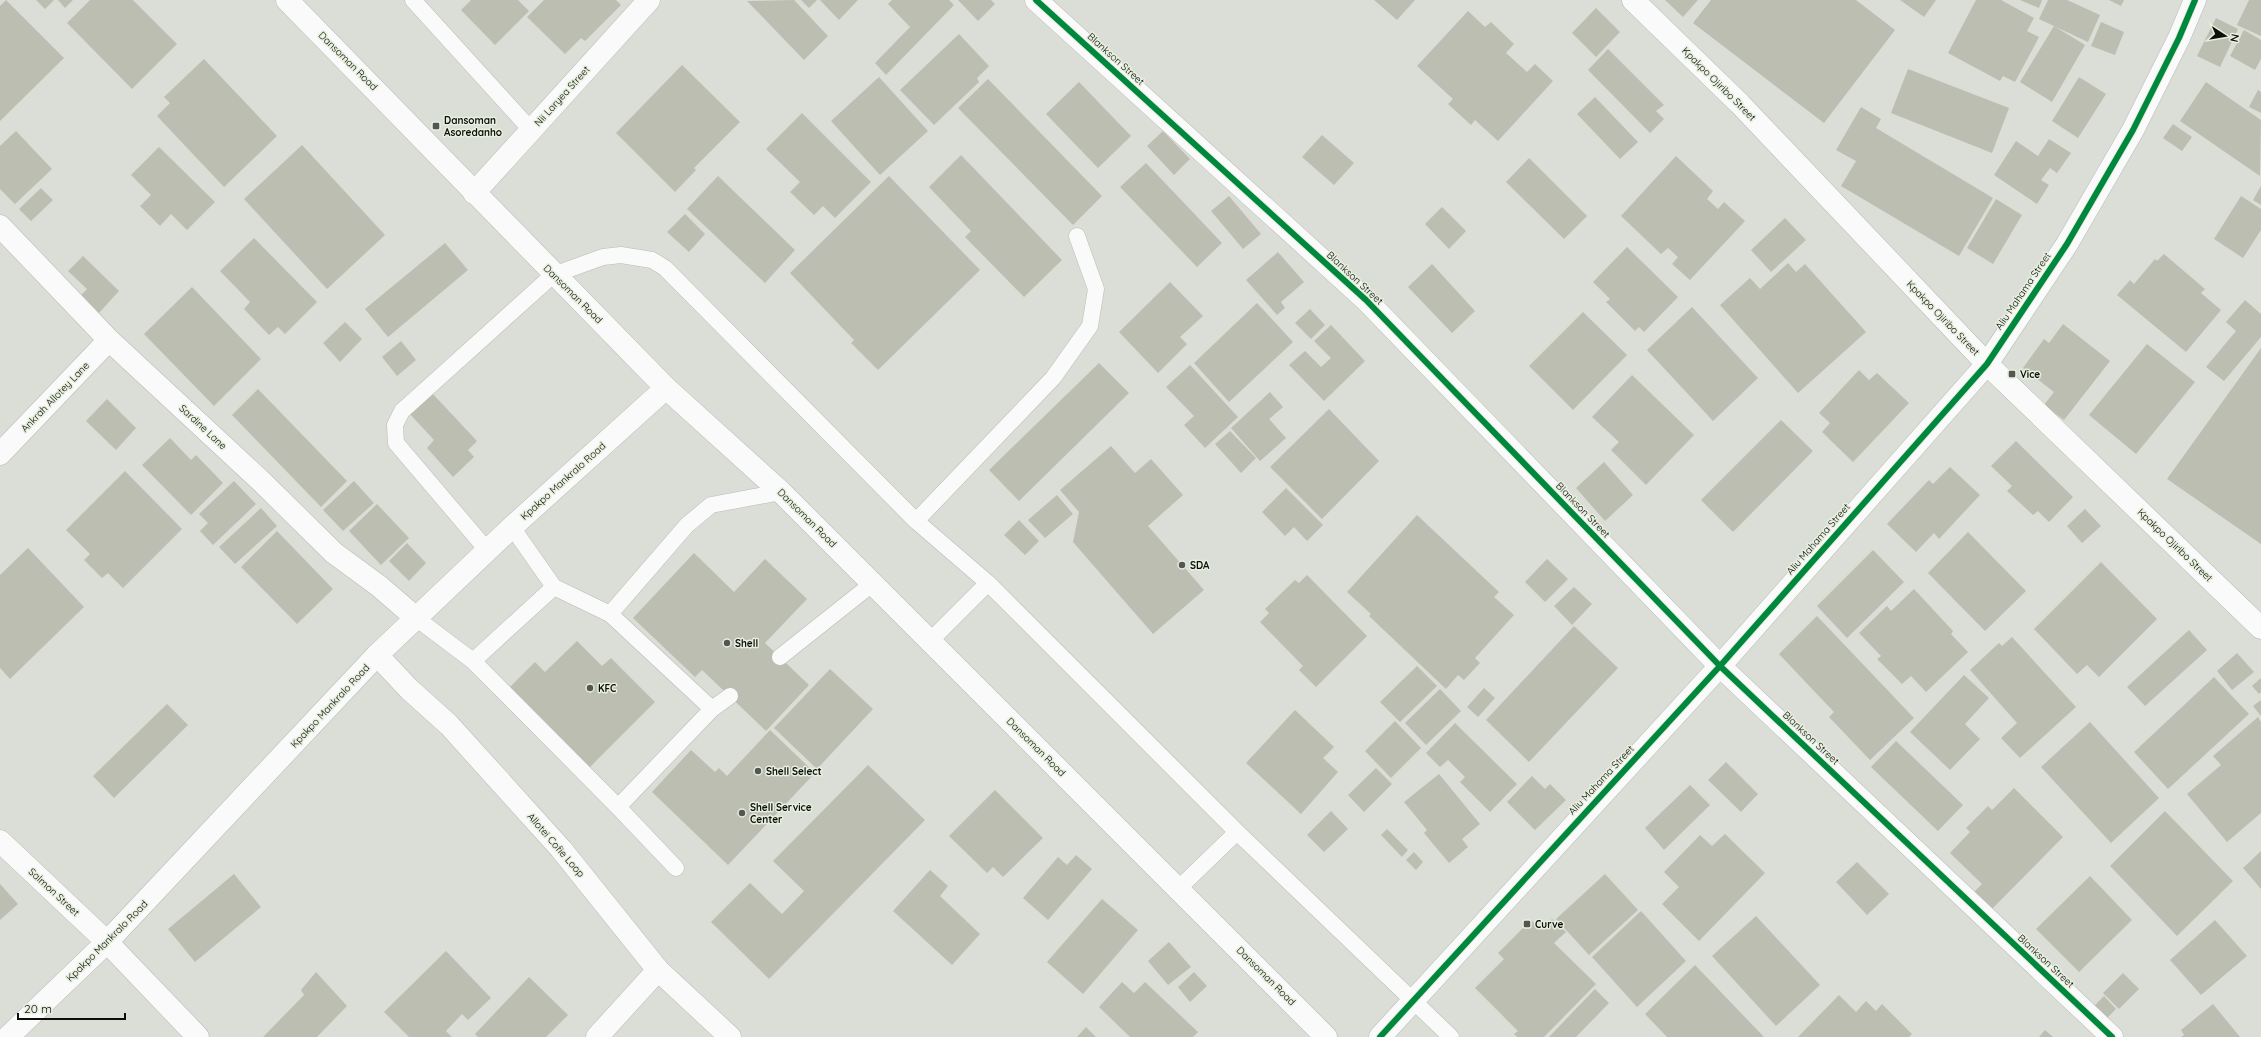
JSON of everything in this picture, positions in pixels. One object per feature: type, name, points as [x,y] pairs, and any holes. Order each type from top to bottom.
[{"type":"street","name":"Dansoman Road","points":[[287,0],[553,275],[666,388],[782,492],[929,642],[1179,888],[1326,1037]]},
{"type":"street","name":"Nii Laryea Street","points":[[474,193],[649,0]]},
{"type":"street","name":"Blankson Street","points":[[1036,0],[1366,300],[1720,666],[2112,1037]]},
{"type":"street","name":"Kpakpo Ojiribo Street","points":[[1633,0],[1740,104],[1987,364],[2261,628]]},
{"type":"street","name":"Aliu Mahama Street","points":[[1380,1037],[1720,666],[1987,364],[2067,244],[2133,130],[2179,38],[2195,0]]},
{"type":"street","name":"Sardine Lane","points":[[0,226],[109,340],[262,482],[334,553],[379,586],[416,618]]},
{"type":"street","name":"Ankrah Allotey Lane","points":[[0,454],[109,340]]},
{"type":"street","name":"Kpakpo Mankralo Road","points":[[8,1037],[107,942],[377,655],[487,550],[666,388]]},
{"type":"street","name":"Allotei Cofie Loop","points":[[377,655],[409,689],[449,725],[561,849],[658,970],[730,1037]]},
{"type":"street","name":"Salmon Street","points":[[0,841],[107,942],[198,1037]]},
{"type":"street","points":[[597,1037],[658,970]]},
{"type":"lane","points":[[413,0],[531,130]]},
{"type":"lane","points":[[916,521],[1052,378],[1090,326],[1096,289],[1077,236]]},
{"type":"lane","points":[[487,550],[396,442],[395,425],[402,411],[553,275],[603,257],[621,255],[652,260],[665,268],[916,521],[988,583],[1238,832],[1414,999],[1450,1037]]},
{"type":"lane","points":[[610,614],[687,525],[711,505],[782,492]]},
{"type":"lane","points":[[512,527],[554,587],[610,614],[712,709]]},
{"type":"lane","points":[[929,642],[988,583]]},
{"type":"lane","points":[[780,658],[872,584]]},
{"type":"lane","points":[[473,661],[554,587]]},
{"type":"lane","points":[[416,618],[473,661],[618,807],[676,868]]},
{"type":"lane","points":[[618,807],[712,709],[730,696]]},
{"type":"lane","points":[[1179,888],[1238,832]]},
{"type":"building","points":[[6,0],[64,58],[0,121],[0,6]]},
{"type":"building","points":[[36,0],[54,0],[45,9]]},
{"type":"building","points":[[58,0],[73,0],[65,8]]},
{"type":"building","points":[[90,0],[133,0],[177,44],[132,89],[67,23]]},
{"type":"building","points":[[471,0],[518,0],[529,11],[495,45],[461,10]]},
{"type":"building","points":[[544,0],[616,0],[621,5],[585,41],[581,38],[565,54],[527,17]]},
{"type":"building","points":[[794,0],[828,36],[804,60],[747,1]]},
{"type":"building","points":[[801,0],[817,0],[809,8]]},
{"type":"building","points":[[820,0],[858,0],[839,20]]},
{"type":"building","points":[[892,0],[949,0],[954,5],[886,75],[875,63],[910,27],[888,4]]},
{"type":"building","points":[[958,0],[991,0],[995,4],[978,21]]},
{"type":"building","points":[[1374,0],[1415,0],[1397,20]]},
{"type":"building","points":[[1665,0],[1698,0],[1683,17]]},
{"type":"building","points":[[1711,0],[1856,0],[1895,30],[1824,123],[1693,23]]},
{"type":"building","points":[[1900,0],[1936,0],[1924,17]]},
{"type":"building","points":[[1976,0],[2001,0],[2034,18],[2027,31],[2039,37],[2015,82],[2003,76],[2000,81],[1948,53]]},
{"type":"building","points":[[2020,0],[2042,0],[2039,8]]},
{"type":"building","points":[[2048,0],[2067,0],[2100,15],[2088,42],[2039,19]]},
{"type":"building","points":[[2109,0],[2124,0],[2121,6]]},
{"type":"building","points":[[2249,0],[2261,0],[2261,36],[2237,25]]},
{"type":"building","points":[[1596,8],[1620,32],[1596,57],[1572,33]]},
{"type":"building","points":[[1468,11],[1485,27],[1491,22],[1514,44],[1506,53],[1527,72],[1535,64],[1553,81],[1498,141],[1475,120],[1471,125],[1448,104],[1453,99],[1417,66]]},
{"type":"building","points":[[2216,18],[2238,29],[2220,67],[2197,56]]},
{"type":"building","points":[[2101,22],[2124,32],[2115,55],[2091,46]]},
{"type":"building","points":[[2054,26],[2085,45],[2052,102],[2020,82]]},
{"type":"building","points":[[2244,30],[2261,40],[2261,59],[2255,70],[2230,56]]},
{"type":"building","points":[[959,34],[989,66],[977,78],[979,82],[934,125],[900,90]]},
{"type":"building","points":[[1608,49],[1664,105],[1656,111],[1664,119],[1650,133],[1588,70]]},
{"type":"building","points":[[204,59],[277,136],[224,187],[157,116],[170,103],[164,97]]},
{"type":"building","points":[[682,65],[740,122],[694,168],[696,170],[675,192],[616,133]]},
{"type":"building","points":[[1908,69],[2009,108],[1992,153],[1891,113]]},
{"type":"building","points":[[879,77],[928,131],[880,175],[831,121]]},
{"type":"building","points":[[2079,77],[2106,94],[2078,138],[2052,121]]},
{"type":"building","points":[[988,79],[1102,196],[1073,225],[958,108]]},
{"type":"building","points":[[1079,82],[1131,136],[1098,168],[1046,114]]},
{"type":"building","points":[[2206,82],[2261,120],[2260,176],[2180,121]]},
{"type":"building","points":[[2258,90],[2261,92],[2261,113],[2249,107]]},
{"type":"building","points":[[1595,97],[1638,142],[1620,159],[1577,114]]},
{"type":"building","points":[[1861,107],[1881,119],[1876,128],[1993,198],[1959,256],[1841,186],[1856,161],[1836,150]]},
{"type":"building","points":[[802,113],[871,182],[835,218],[823,206],[814,215],[790,192],[800,182],[766,149]]},
{"type":"building","points":[[2173,124],[2192,137],[2182,151],[2163,138]]},
{"type":"building","points":[[16,131],[52,169],[15,204],[0,189],[0,146]]},
{"type":"building","points":[[1163,131],[1190,159],[1174,175],[1147,146]]},
{"type":"building","points":[[1322,135],[1354,163],[1334,185],[1302,157]]},
{"type":"building","points":[[2049,139],[2071,153],[2057,173],[2050,168],[2041,180],[2049,185],[2037,204],[1994,175],[2016,141],[2038,156]]},
{"type":"building","points":[[302,145],[385,235],[327,289],[244,199]]},
{"type":"building","points":[[159,147],[215,202],[187,230],[171,214],[160,226],[140,206],[151,195],[131,175]]},
{"type":"building","points":[[961,155],[1062,260],[1024,297],[965,237],[971,231],[929,187]]},
{"type":"building","points":[[1676,156],[1713,191],[1707,199],[1718,209],[1724,202],[1745,221],[1690,280],[1672,264],[1678,257],[1668,248],[1661,254],[1621,216]]},
{"type":"building","points":[[1529,158],[1587,216],[1564,239],[1506,182]]},
{"type":"building","points":[[1146,163],[1222,243],[1197,267],[1120,187]]},
{"type":"building","points":[[718,176],[795,250],[765,283],[687,209]]},
{"type":"building","points":[[889,176],[980,270],[878,370],[851,343],[854,340],[790,273]]},
{"type":"building","points":[[2261,186],[2261,205],[2253,200]]},
{"type":"building","points":[[41,188],[53,200],[31,221],[19,209]]},
{"type":"building","points":[[1229,196],[1261,234],[1243,249],[1211,211]]},
{"type":"building","points":[[2241,196],[2261,209],[2261,230],[2243,258],[2214,239]]},
{"type":"building","points":[[1996,199],[2022,215],[1993,264],[1967,248]]},
{"type":"building","points":[[1442,207],[1466,231],[1449,249],[1425,224]]},
{"type":"building","points":[[685,214],[705,234],[689,252],[667,232]]},
{"type":"building","points":[[1785,218],[1806,240],[1771,272],[1751,250]]},
{"type":"building","points":[[254,238],[317,302],[285,334],[278,327],[269,335],[244,309],[250,302],[220,271]]},
{"type":"building","points":[[445,243],[468,270],[388,337],[365,309]]},
{"type":"building","points":[[1627,247],[1678,297],[1644,332],[1639,327],[1635,331],[1606,302],[1610,299],[1593,282]]},
{"type":"building","points":[[1278,252],[1304,282],[1281,302],[1285,308],[1277,315],[1246,280]]},
{"type":"building","points":[[2164,254],[2205,289],[2201,293],[2221,310],[2186,352],[2117,295],[2130,280],[2134,284],[2155,259],[2157,261]]},
{"type":"building","points":[[83,256],[119,291],[99,313],[81,295],[87,289],[68,271]]},
{"type":"building","points":[[1788,263],[1796,272],[1805,264],[1866,332],[1798,393],[1720,305],[1750,278],[1760,289]]},
{"type":"building","points":[[1432,264],[1475,311],[1452,333],[1408,287]]},
{"type":"building","points":[[1170,282],[1203,316],[1180,337],[1187,344],[1158,373],[1119,332]]},
{"type":"building","points":[[192,287],[261,359],[214,406],[144,334]]},
{"type":"building","points":[[2245,300],[2261,314],[2261,337],[2224,381],[2206,367],[2236,331],[2226,322]]},
{"type":"building","points":[[1257,303],[1293,342],[1229,402],[1194,363]]},
{"type":"building","points":[[1692,307],[1758,378],[1713,421],[1647,350]]},
{"type":"building","points":[[1310,309],[1325,325],[1311,339],[1295,323]]},
{"type":"building","points":[[1583,312],[1627,355],[1573,410],[1529,366]]},
{"type":"building","points":[[345,322],[362,339],[340,362],[323,343]]},
{"type":"building","points":[[2063,324],[2110,361],[2064,420],[2044,405],[2054,392],[2023,368],[2044,339],[2049,343]]},
{"type":"building","points":[[1331,325],[1365,361],[1324,401],[1289,365],[1305,351],[1321,367],[1331,358],[1314,341]]},
{"type":"building","points":[[401,341],[416,360],[397,376],[382,357]]},
{"type":"building","points":[[2147,344],[2195,382],[2136,454],[2089,415]]},
{"type":"building","points":[[2261,348],[2261,544],[2167,479]]},
{"type":"building","points":[[1099,363],[1129,393],[1019,501],[989,470]]},
{"type":"building","points":[[1190,365],[1238,417],[1205,448],[1184,425],[1194,416],[1166,387]]},
{"type":"building","points":[[1859,370],[1869,380],[1877,373],[1909,403],[1853,462],[1822,432],[1830,423],[1819,413]]},
{"type":"building","points":[[1632,375],[1694,435],[1646,485],[1611,450],[1619,442],[1592,417]]},
{"type":"building","points":[[258,389],[347,481],[321,507],[232,415]]},
{"type":"building","points":[[431,392],[477,441],[468,450],[474,457],[453,477],[427,448],[434,440],[409,413]]},
{"type":"building","points":[[1270,392],[1283,407],[1269,419],[1286,438],[1260,461],[1231,428]]},
{"type":"building","points":[[107,399],[136,428],[116,450],[86,421]]},
{"type":"building","points":[[1329,409],[1379,461],[1322,519],[1270,467]]},
{"type":"building","points":[[1781,420],[1813,451],[1733,532],[1701,500]]},
{"type":"building","points":[[1230,431],[1256,458],[1241,473],[1215,444]]},
{"type":"building","points":[[170,438],[191,460],[196,455],[223,483],[191,515],[142,465]]},
{"type":"building","points":[[2016,441],[2073,497],[2049,522],[2038,511],[2033,515],[2007,491],[2012,486],[1991,466]]},
{"type":"building","points":[[1111,446],[1135,473],[1151,459],[1183,495],[1148,526],[1204,590],[1153,634],[1073,542],[1079,512],[1060,490]]},
{"type":"building","points":[[1604,462],[1633,495],[1605,521],[1576,488]]},
{"type":"building","points":[[1950,467],[1980,495],[1939,539],[1934,533],[1916,552],[1887,524],[1929,480],[1933,484]]},
{"type":"building","points":[[125,471],[182,529],[123,588],[108,573],[102,578],[84,560],[90,554],[66,530]]},
{"type":"building","points":[[234,481],[256,504],[213,545],[200,531],[208,523],[199,514]]},
{"type":"building","points":[[354,481],[374,503],[343,531],[323,510]]},
{"type":"building","points":[[1286,488],[1323,525],[1307,541],[1294,527],[1285,536],[1262,512]]},
{"type":"building","points":[[1057,495],[1073,514],[1045,538],[1028,520]]},
{"type":"building","points":[[377,504],[409,538],[381,565],[349,531]]},
{"type":"building","points":[[261,508],[277,526],[235,564],[219,547]]},
{"type":"building","points":[[2085,509],[2101,526],[2082,543],[2067,526]]},
{"type":"building","points":[[1417,515],[1499,592],[1494,597],[1514,615],[1475,658],[1480,663],[1464,680],[1458,675],[1446,689],[1369,616],[1371,614],[1347,592]]},
{"type":"building","points":[[1019,520],[1039,541],[1025,555],[1004,535]]},
{"type":"building","points":[[277,531],[333,589],[297,624],[241,567]]},
{"type":"building","points":[[1968,532],[2026,591],[1985,631],[1928,573]]},
{"type":"building","points":[[407,543],[426,563],[409,581],[389,561]]},
{"type":"building","points":[[28,548],[84,607],[10,679],[0,668],[0,575]]},
{"type":"building","points":[[1873,550],[1904,582],[1847,638],[1817,606]]},
{"type":"building","points":[[694,553],[734,592],[765,559],[807,599],[765,643],[809,685],[766,731],[702,670],[695,677],[633,618]]},
{"type":"building","points":[[1547,559],[1568,579],[1545,602],[1525,582]]},
{"type":"building","points":[[2101,562],[2157,619],[2099,677],[2087,665],[2077,674],[2034,629]]},
{"type":"building","points":[[1307,575],[1367,636],[1316,687],[1299,670],[1303,666],[1260,622],[1269,613],[1265,609],[1295,580],[1299,583]]},
{"type":"building","points":[[1574,587],[1592,604],[1572,625],[1554,606]]},
{"type":"building","points":[[1914,589],[1953,631],[1951,634],[1968,652],[1926,692],[1911,676],[1902,684],[1877,659],[1881,656],[1859,633],[1887,606],[1891,611]]},
{"type":"building","points":[[1817,616],[1914,718],[1870,760],[1829,717],[1834,712],[1779,654]]},
{"type":"building","points":[[1574,626],[1618,668],[1529,762],[1486,720]]},
{"type":"building","points":[[2189,630],[2207,650],[2145,706],[2127,687]]},
{"type":"building","points":[[2012,637],[2076,707],[2020,758],[2001,738],[2017,723],[1970,670],[1999,643],[2002,646]]},
{"type":"building","points":[[577,641],[602,666],[611,658],[655,702],[589,768],[510,687],[535,662],[545,672]]},
{"type":"building","points":[[2237,653],[2254,672],[2232,690],[2217,671]]},
{"type":"building","points":[[1417,666],[1437,686],[1400,722],[1380,702]]},
{"type":"building","points":[[830,669],[873,709],[817,769],[774,728]]},
{"type":"building","points":[[1964,675],[1989,698],[1965,724],[1980,739],[1950,770],[1910,732]]},
{"type":"building","points":[[2214,677],[2249,714],[2168,789],[2134,752]]},
{"type":"building","points":[[2261,678],[2261,692],[2259,694],[2252,686]]},
{"type":"building","points":[[1484,688],[1495,698],[1478,717],[1467,707]]},
{"type":"building","points":[[1440,689],[1461,711],[1426,745],[1405,723]]},
{"type":"building","points":[[2261,700],[2261,716],[2253,706]]},
{"type":"building","points":[[167,704],[188,725],[114,798],[93,776]]},
{"type":"building","points":[[1295,710],[1334,747],[1323,758],[1338,772],[1301,814],[1246,763]]},
{"type":"building","points":[[2258,717],[2261,722],[2261,813],[2227,842],[2187,794],[2221,765],[2213,756]]},
{"type":"building","points":[[1395,721],[1421,748],[1391,778],[1365,751]]},
{"type":"building","points":[[2090,722],[2159,798],[2111,843],[2041,767]]},
{"type":"building","points":[[1455,723],[1517,784],[1490,812],[1460,782],[1465,777],[1448,760],[1440,767],[1426,753]]},
{"type":"building","points":[[770,730],[815,773],[728,865],[652,792],[691,750],[715,772],[719,768],[727,776]]},
{"type":"building","points":[[1896,741],[1963,805],[1938,831],[1871,767]]},
{"type":"building","points":[[1726,762],[1758,794],[1741,812],[1708,780]]},
{"type":"building","points":[[868,765],[925,820],[769,979],[711,922],[750,883],[782,914],[804,891],[773,861]]},
{"type":"building","points":[[1376,768],[1392,784],[1364,812],[1348,795]]},
{"type":"building","points":[[1439,774],[1480,824],[1462,839],[1468,847],[1449,863],[1424,833],[1427,830],[1404,802]]},
{"type":"building","points":[[1532,776],[1545,789],[1550,784],[1566,800],[1535,830],[1507,802]]},
{"type":"building","points":[[1690,785],[1710,805],[1664,850],[1645,828]]},
{"type":"building","points":[[2014,788],[2063,837],[1990,911],[1973,893],[1982,884],[1950,853],[1970,832],[1966,828],[1988,806],[1992,810]]},
{"type":"building","points":[[995,790],[1043,838],[1003,877],[993,867],[987,873],[949,836]]},
{"type":"building","points":[[1331,811],[1348,829],[1324,852],[1307,835]]},
{"type":"building","points":[[2165,811],[2233,881],[2177,936],[2110,866]]},
{"type":"building","points":[[1387,829],[1408,850],[1402,857],[1381,835]]},
{"type":"building","points":[[1725,834],[1765,873],[1699,941],[1662,904],[1679,887],[1664,872],[1700,835],[1712,846]]},
{"type":"building","points":[[2261,851],[2261,889],[2243,868]]},
{"type":"building","points":[[1414,852],[1423,862],[1416,870],[1406,860]]},
{"type":"building","points":[[1076,855],[1092,869],[1048,920],[1023,898],[1058,857],[1067,865]]},
{"type":"building","points":[[1857,862],[1889,894],[1867,915],[1836,882]]},
{"type":"building","points":[[930,870],[948,886],[940,896],[980,934],[952,965],[893,911]]},
{"type":"building","points":[[234,874],[261,907],[195,962],[168,929]]},
{"type":"building","points":[[1605,874],[1638,910],[1589,955],[1556,919]]},
{"type":"building","points":[[2090,876],[2132,920],[2079,972],[2036,929]]},
{"type":"building","points":[[0,884],[18,904],[0,920]]},
{"type":"building","points":[[1102,899],[1138,930],[1083,994],[1047,962]]},
{"type":"building","points":[[1641,911],[1686,961],[1637,1007],[1592,957]]},
{"type":"building","points":[[1756,916],[1820,985],[1776,1026],[1712,956]]},
{"type":"building","points":[[1552,919],[1566,932],[1554,943],[1596,984],[1544,1037],[1517,1037],[1514,1034],[1518,1031],[1475,988],[1504,959],[1498,953],[1531,920],[1542,930]]},
{"type":"building","points":[[2215,920],[2247,956],[2201,995],[2170,960]]},
{"type":"building","points":[[1169,942],[1191,967],[1168,985],[1148,961]]},
{"type":"building","points":[[446,951],[491,998],[468,1020],[462,1014],[446,1031],[452,1037],[409,1037],[384,1012]]},
{"type":"building","points":[[1695,965],[1764,1037],[1667,1037],[1645,1014]]},
{"type":"building","points":[[316,972],[347,1006],[317,1037],[263,1037],[304,995],[301,990]]},
{"type":"building","points":[[1194,972],[1207,986],[1190,1002],[1178,987]]},
{"type":"building","points":[[2123,973],[2139,989],[2119,1009],[2103,993]]},
{"type":"building","points":[[529,977],[568,1015],[546,1037],[478,1037],[475,1034]]},
{"type":"building","points":[[1122,982],[1134,993],[1145,982],[1198,1032],[1193,1037],[1130,1037],[1099,1007]]},
{"type":"building","points":[[1595,989],[1609,1003],[1576,1037],[1549,1037]]},
{"type":"building","points":[[1839,995],[1856,1012],[1866,1001],[1876,1011],[1882,1004],[1912,1034],[1909,1037],[1798,1037]]},
{"type":"building","points":[[2104,996],[2116,1009],[2104,1021],[2092,1008]]},
{"type":"building","points":[[2213,1004],[2240,1037],[2181,1037],[2184,1035],[2181,1030]]},
{"type":"building","points":[[1086,1027],[1096,1037],[1077,1037]]},
{"type":"building","points":[[2045,1030],[2053,1037],[2039,1037]]},
{"type":"cycle path","points":[[1036,0],[1366,300],[1720,666],[2112,1037]]},
{"type":"cycle path","points":[[1380,1037],[1720,666],[1987,364],[2067,244],[2133,130],[2179,38],[2195,0]]},
{"type":"place","name":"Dansoman Asoredanho","points":[[436,126]]},
{"type":"place","name":"Vice","points":[[2012,374]]},
{"type":"place","name":"SDA","points":[[1182,565]]},
{"type":"place","name":"Shell","points":[[727,643]]},
{"type":"place","name":"KFC","points":[[590,688]]},
{"type":"place","name":"Shell Select","points":[[758,771]]},
{"type":"place","name":"Shell Service Center","points":[[742,813]]},
{"type":"place","name":"Curve","points":[[1527,924]]}]
